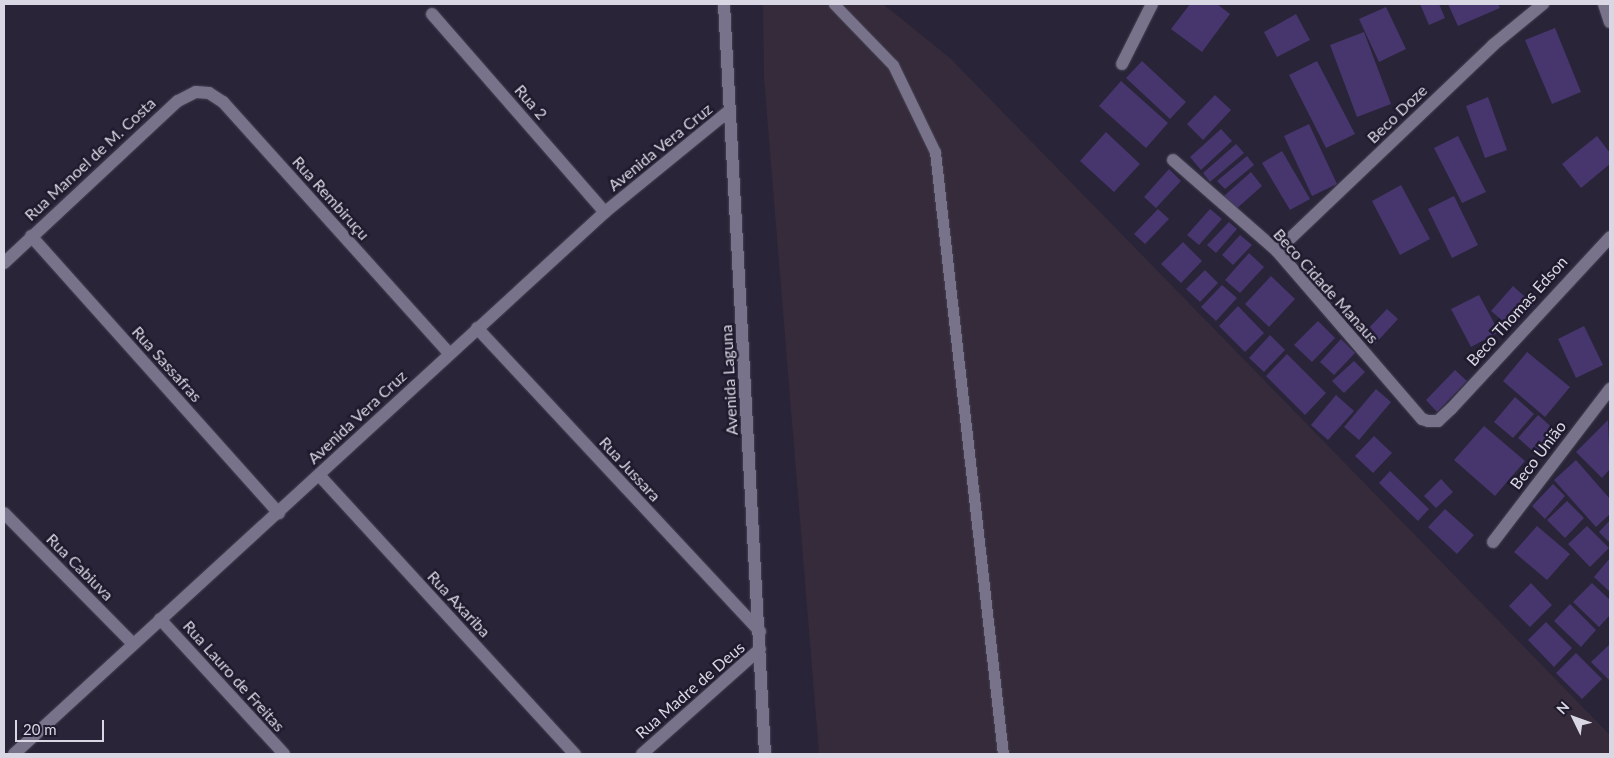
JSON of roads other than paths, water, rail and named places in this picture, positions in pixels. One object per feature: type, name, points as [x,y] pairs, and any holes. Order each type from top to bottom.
[{"type":"street","name":"Avenida Laguna","points":[[724,4],[760,632],[765,754]]},
{"type":"street","points":[[1122,64],[1152,4]]},
{"type":"street","name":"Beco Doze","points":[[1277,251],[1493,45],[1543,4]]},
{"type":"street","points":[[1604,4],[1610,22]]},
{"type":"street","name":"Rua 2","points":[[432,14],[605,212]]},
{"type":"street","name":"Rua Rembiruçu","points":[[178,101],[196,92],[209,93],[223,102],[449,353]]},
{"type":"street","name":"Rua Manoel de M. Costa","points":[[4,263],[178,101]]},
{"type":"street","name":"Avenida Vera Cruz","points":[[14,754],[160,619],[279,513],[449,353],[605,212],[730,111]]},
{"type":"street","name":"Beco Cidade Manaus","points":[[1173,160],[1277,251],[1422,419],[1438,421],[1451,409]]},
{"type":"street","name":"Rua Sassafras","points":[[31,236],[279,513]]},
{"type":"street","name":"Beco Thomas Edson","points":[[1451,409],[1610,237]]},
{"type":"street","name":"Rua Jussara","points":[[477,328],[760,632]]},
{"type":"street","name":"Beco União","points":[[1493,542],[1610,389]]},
{"type":"street","name":"Rua Axariba","points":[[319,475],[575,754]]},
{"type":"street","name":"Rua Cabiuva","points":[[4,513],[133,644]]},
{"type":"street","name":"Rua Lauro de Freitas","points":[[160,619],[284,754]]},
{"type":"street","name":"Rua Madre de Deus","points":[[642,754],[760,649]]},
{"type":"lane","points":[[834,4],[893,65],[935,152],[1003,754]]}]
